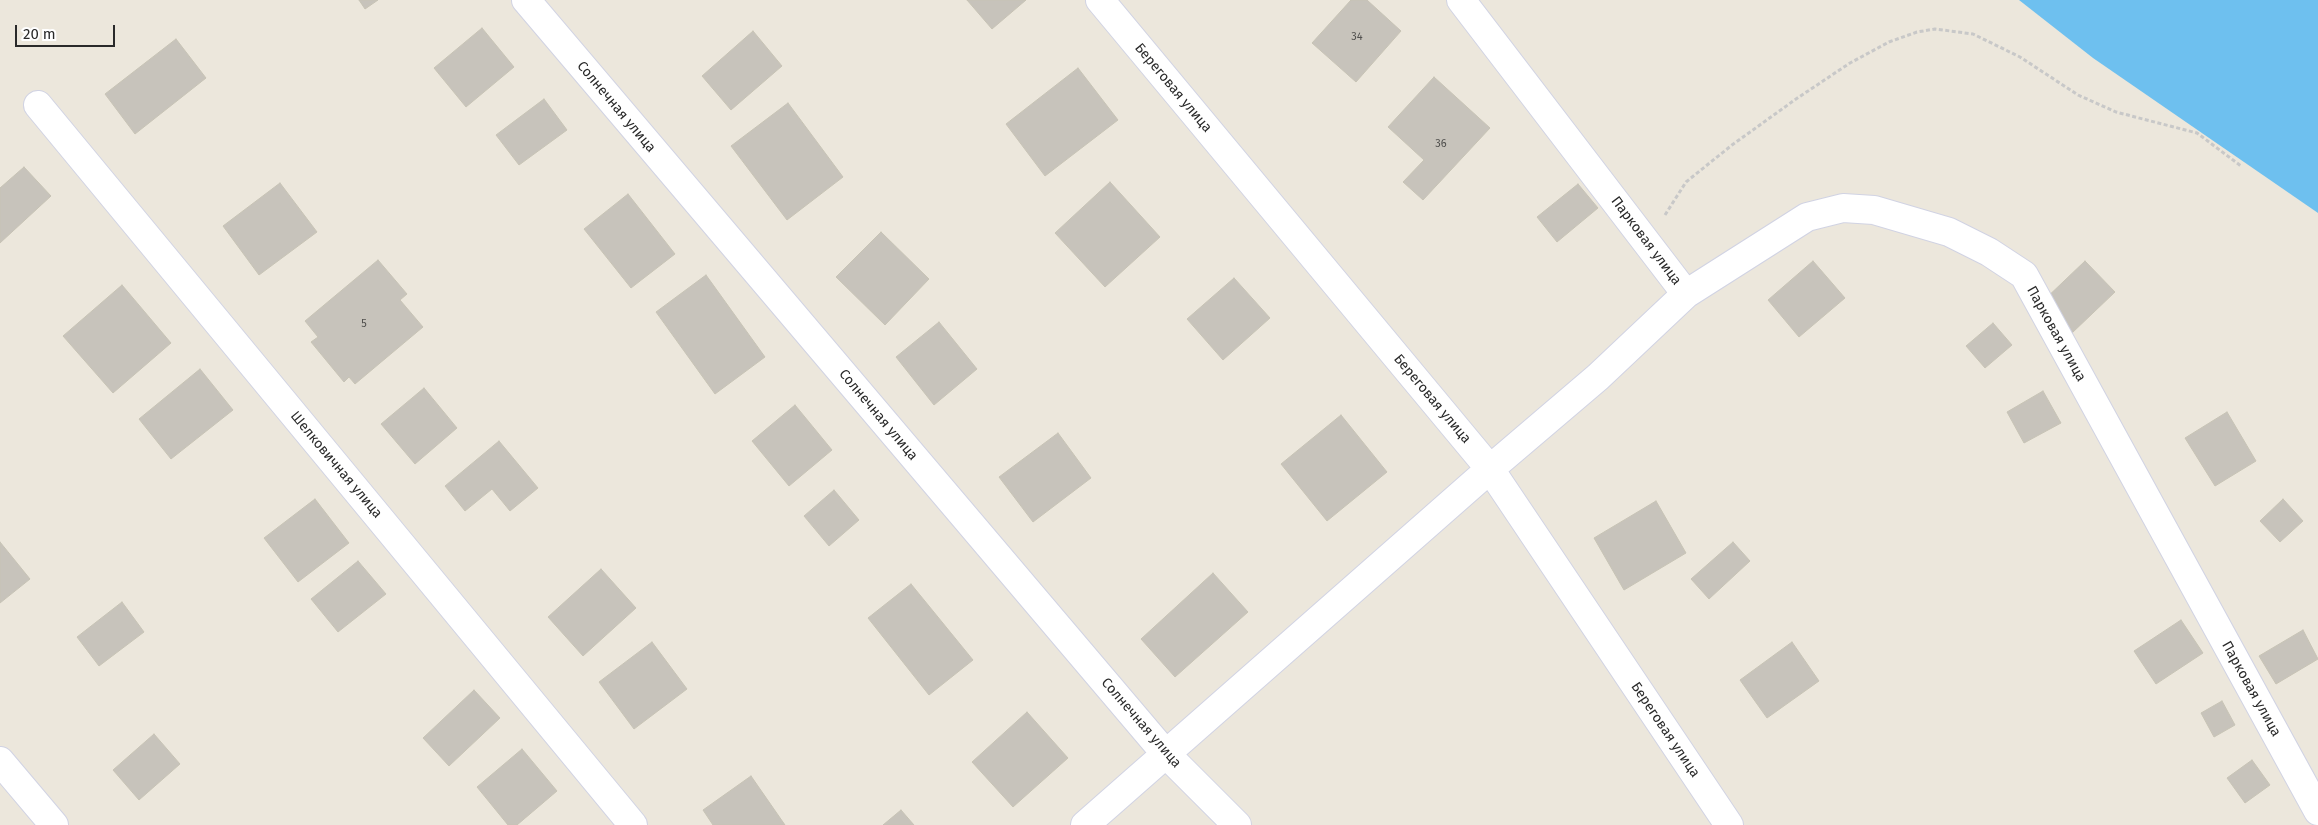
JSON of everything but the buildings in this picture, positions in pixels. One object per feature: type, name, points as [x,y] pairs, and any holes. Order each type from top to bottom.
[{"type":"street","name":"Солнечная улица","points":[[526,0],[1165,753],[1237,825]]},
{"type":"street","name":"Береговая улица","points":[[1100,0],[1490,469],[1728,825]]},
{"type":"street","name":"Парковая улица","points":[[1461,0],[1686,294],[1807,218],[1843,208],[1874,210],[1949,232],[1990,252],[2024,275],[2318,811]]},
{"type":"street","name":"Шелковичная улица","points":[[38,105],[633,825]]},
{"type":"street","points":[[1085,825],[1490,469],[1598,377],[1686,294]]},
{"type":"street","points":[[0,761],[54,825]]},
{"type":"path","points":[[1647,243],[1686,182],[1732,145],[1850,63],[1889,42],[1917,32],[1936,29],[1973,34],[2020,58],[2078,95],[2116,112],[2197,133],[2241,166]]},
{"type":"water","points":[[2019,0],[2318,0],[2318,213],[2093,58]]}]
